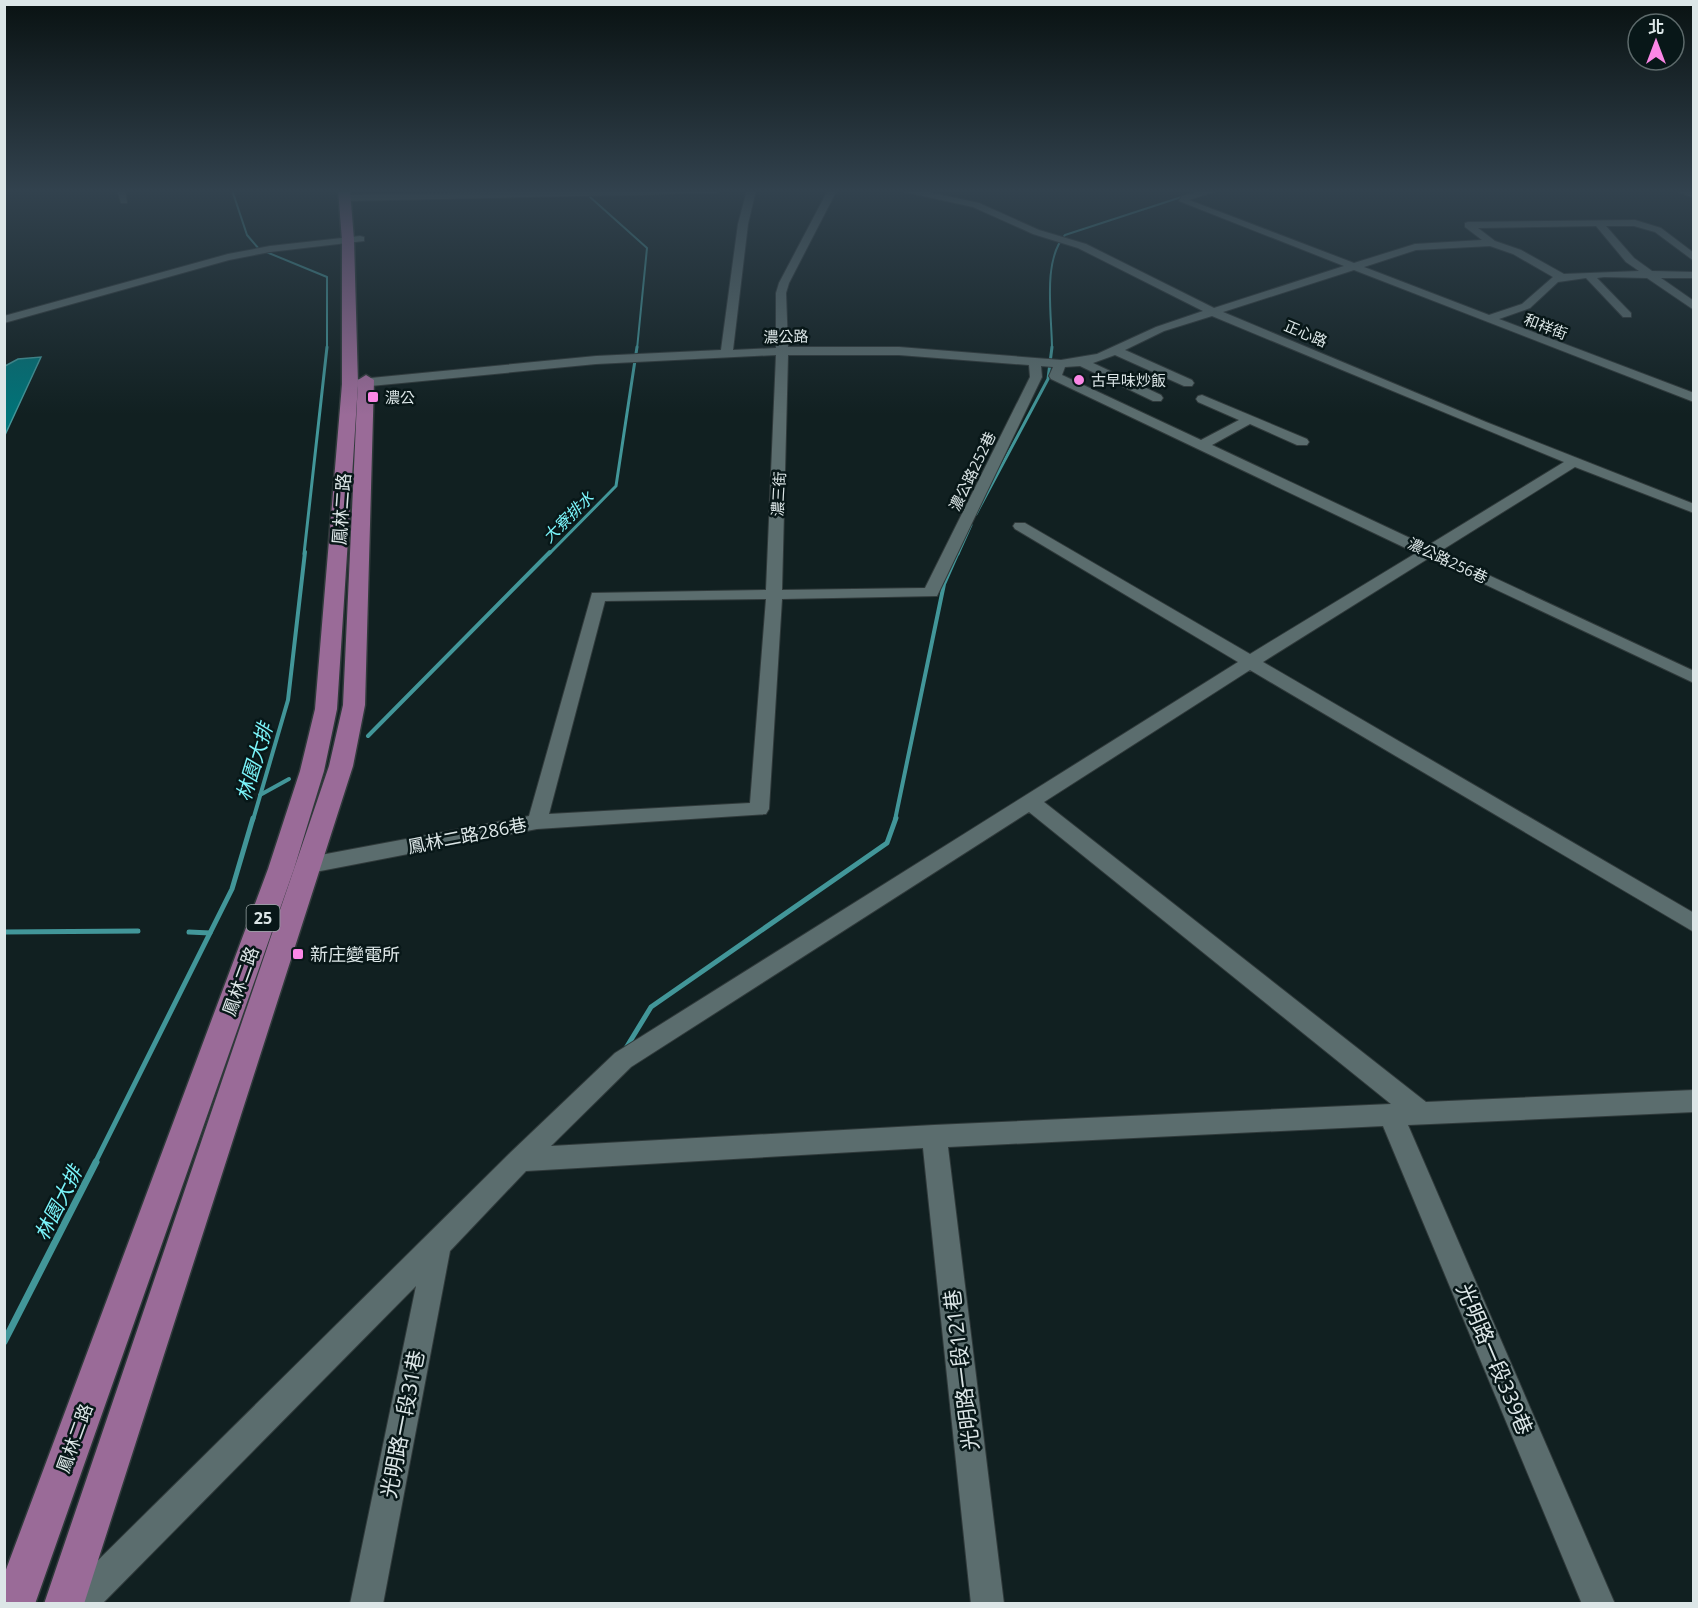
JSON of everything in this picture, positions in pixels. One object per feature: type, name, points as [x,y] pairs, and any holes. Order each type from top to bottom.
[{"type":"main road","name":"鳳林二路","points":[[64,1604],[341,766],[354,705],[358,383],[355,265]]},
{"type":"main road","name":"鳳林二路","points":[[14,1604],[281,869],[312,771],[326,709],[358,383]]},
{"type":"street","points":[[4,320],[198,265]]},
{"type":"street","points":[[726,355],[737,265]]},
{"type":"street","name":"濃三街","points":[[537,822],[759,809],[774,595],[782,431],[781,293],[793,265]]},
{"type":"street","name":"正心路","points":[[1121,265],[1213,312],[1694,509]]},
{"type":"street","name":"濃公路","points":[[358,383],[625,358],[782,351],[899,351],[1050,363],[1082,362],[1117,351],[1160,329],[1355,265]]},
{"type":"street","points":[[1540,265],[1562,277]]},
{"type":"street","points":[[1638,265],[1694,307]]},
{"type":"street","name":"和祥街","points":[[1352,266],[1694,398]]},
{"type":"street","points":[[1589,275],[1627,315]]},
{"type":"street","points":[[1487,319],[1526,306],[1554,280],[1562,277],[1694,275]]},
{"type":"street","points":[[1117,351],[1188,383]]},
{"type":"street","points":[[1082,362],[1157,398]]},
{"type":"street","name":"濃公路256巷","points":[[1050,363],[1055,376],[1694,678]]},
{"type":"street","name":"濃公路252巷","points":[[774,595],[931,593],[1036,377],[1050,363]]},
{"type":"street","points":[[1202,399],[1302,441]]},
{"type":"street","points":[[1202,445],[1250,419]]},
{"type":"street","points":[[78,1604],[438,1245],[520,1160],[623,1060],[1250,662],[1575,462]]},
{"type":"street","points":[[1020,526],[1694,924]]},
{"type":"street","name":"鳳林二路286巷","points":[[310,865],[537,822],[598,597],[774,595]]},
{"type":"street","points":[[1029,801],[1422,1114]]},
{"type":"street","points":[[520,1160],[934,1137],[1694,1101]]},
{"type":"street","name":"光明路一段339巷","points":[[1391,1115],[1599,1604]]},
{"type":"street","name":"光明路一段121巷","points":[[934,1137],[988,1604]]},
{"type":"street","name":"光明路一段31巷","points":[[366,1604],[438,1245]]},
{"type":"water","points":[[41,357],[5,435],[5,366],[18,359]]},
{"type":"waterway","name":"林園大排","points":[[298,265],[327,277],[327,347]]},
{"type":"waterway","name":"大寮排水","points":[[637,349],[645,265]]},
{"type":"waterway","points":[[1052,265],[1050,289],[1052,348]]},
{"type":"waterway","name":"林園大排","points":[[304,554],[327,347]]},
{"type":"waterway","name":"大寮排水","points":[[549,554],[616,486],[637,347]]},
{"type":"waterway","points":[[976,514],[1048,379],[1052,348]]},
{"type":"waterway","points":[[958,554],[971,525]]},
{"type":"waterway","name":"林園大排","points":[[260,795],[288,700],[305,552]]},
{"type":"waterway","name":"大寮排水","points":[[368,736],[550,552]]},
{"type":"waterway","points":[[895,820],[944,584],[958,552]]},
{"type":"waterway","points":[[260,795],[289,779]]},
{"type":"waterway","name":"林園大排","points":[[253,820],[260,795]]},
{"type":"waterway","name":"林園大排","points":[[210,933],[232,889],[253,818]]},
{"type":"waterway","points":[[626,1048],[651,1007],[887,843],[896,818]]},
{"type":"waterway","points":[[4,932],[138,931]]},
{"type":"waterway","points":[[189,932],[210,933]]},
{"type":"waterway","name":"林園大排","points":[[95,1163],[210,933]]},
{"type":"waterway","name":"林園大排","points":[[4,1342],[96,1162]]},
{"type":"place","name":"古早味炒飯","points":[[1079,380]]},
{"type":"place","name":"濃公","points":[[373,397]]},
{"type":"place","name":"新庄變電所","points":[[298,954]]}]
